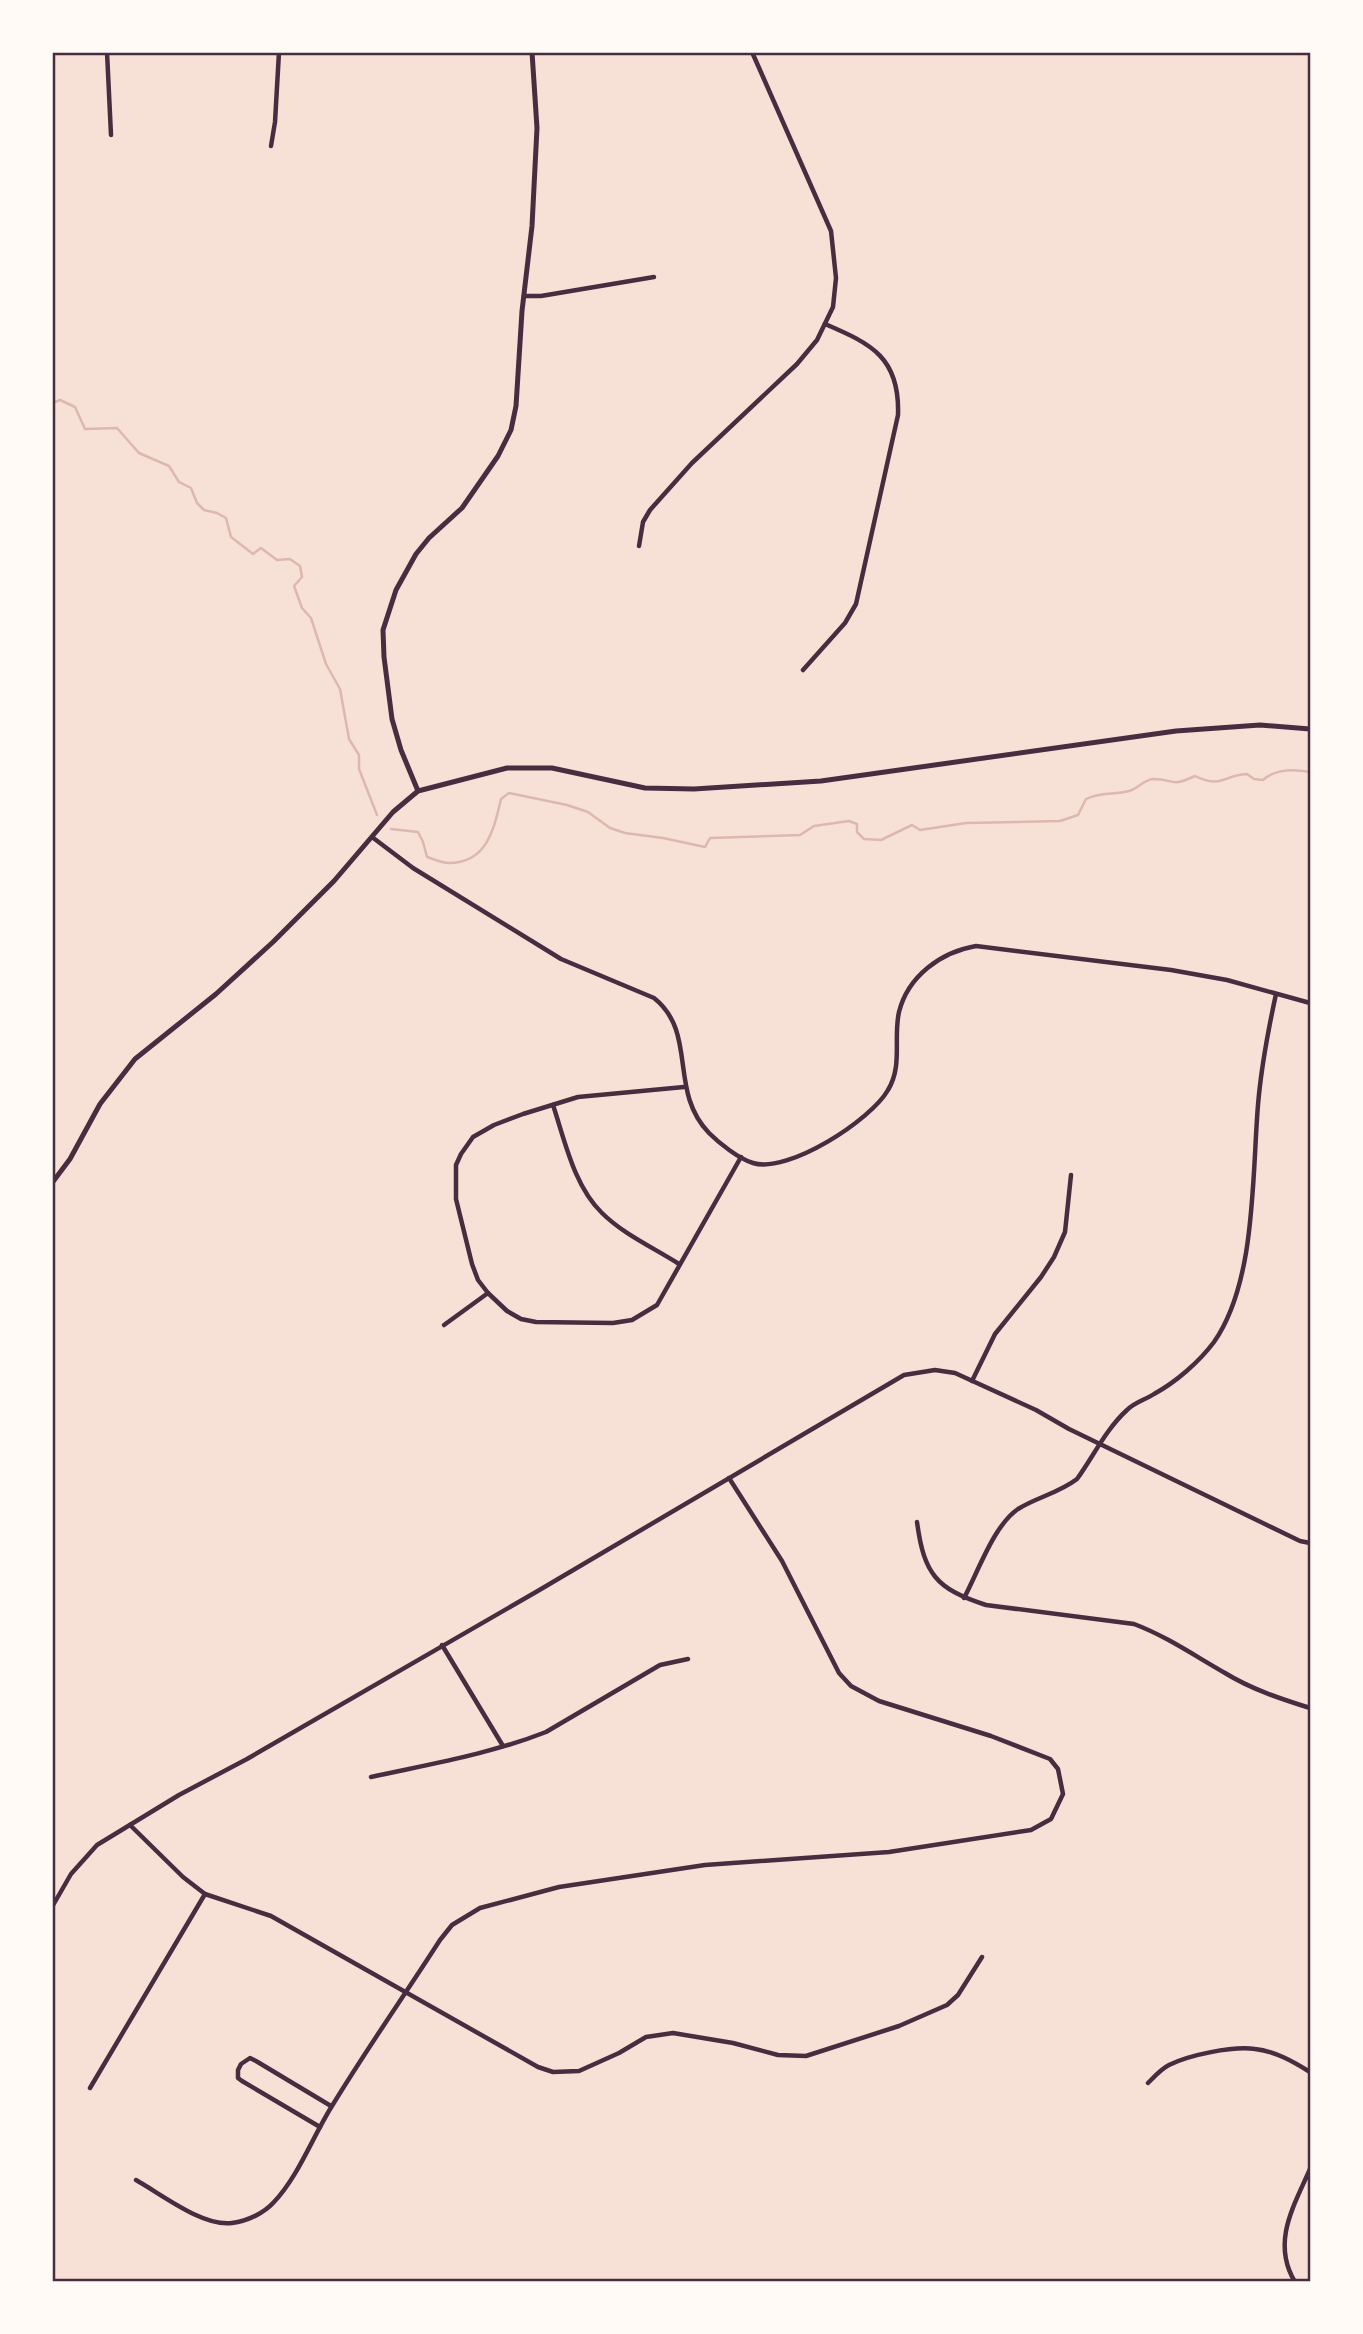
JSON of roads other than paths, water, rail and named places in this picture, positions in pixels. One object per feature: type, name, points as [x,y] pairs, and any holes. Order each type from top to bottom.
[{"type":"street","points":[[107,52],[111,135]]},
{"type":"street","points":[[271,146],[279,52]]},
{"type":"street","points":[[418,791],[392,719],[383,630],[396,590],[416,555],[429,538],[462,509],[498,456],[510,430],[516,406],[532,226],[537,128],[532,52]]},
{"type":"street","points":[[639,546],[643,522],[665,491],[797,363],[817,340],[833,307],[836,278],[831,231],[752,52]]},
{"type":"street","points":[[524,296],[541,296],[654,277]]},
{"type":"street","points":[[803,670],[845,623],[856,604],[898,415],[899,394],[887,365],[862,340],[825,324]]},
{"type":"street","points":[[52,1183],[70,1159],[100,1104],[128,1067],[155,1042],[216,995],[273,942],[334,881],[393,813],[418,791],[507,768],[552,768],[645,788],[694,789],[821,781],[1176,731],[1259,725],[1311,729]]},
{"type":"street","points":[[372,837],[413,868],[561,959],[654,999],[664,1006],[676,1026],[680,1040],[684,1087],[692,1109],[709,1133],[753,1163],[781,1164],[862,1119],[877,1106],[890,1088],[897,1066],[899,1012],[910,989],[921,972],[956,950],[976,946],[1171,970],[1227,981],[1311,1003]]},
{"type":"street","points":[[964,1598],[999,1528],[1008,1517],[1020,1508],[1068,1487],[1077,1479],[1126,1410],[1155,1394],[1195,1364],[1213,1343],[1231,1314],[1241,1285],[1247,1245],[1258,1100],[1276,994]]},
{"type":"street","points":[[684,1087],[579,1097],[495,1125],[473,1137],[456,1165],[456,1199],[472,1264],[478,1280],[488,1293],[507,1311],[521,1319],[536,1322],[614,1324],[632,1320],[657,1304],[741,1157]]},
{"type":"street","points":[[553,1105],[577,1172],[586,1192],[601,1213],[679,1264]]},
{"type":"street","points":[[972,1381],[995,1334],[1054,1257],[1065,1232],[1071,1175]]},
{"type":"street","points":[[444,1325],[488,1293]]},
{"type":"street","points":[[52,1907],[71,1874],[97,1845],[179,1795],[247,1759],[536,1592],[904,1375],[935,1370],[956,1373],[1289,1535],[1311,1543]]},
{"type":"street","points":[[136,2180],[214,2222],[230,2224],[245,2221],[274,2203],[285,2189],[331,2106],[452,1925],[480,1908],[559,1887],[668,1870],[901,1850],[1031,1830],[1051,1819],[1063,1794],[1058,1769],[1050,1759],[991,1736],[878,1701],[851,1686],[839,1673],[782,1561],[729,1478]]},
{"type":"street","points":[[917,1522],[921,1554],[935,1578],[964,1598],[986,1605],[1134,1624],[1153,1631],[1227,1675],[1273,1696],[1311,1708]]},
{"type":"street","points":[[442,1645],[503,1746]]},
{"type":"street","points":[[371,1777],[455,1760],[546,1732],[660,1665],[688,1659]]},
{"type":"street","points":[[130,1825],[183,1877],[205,1894],[271,1916],[538,2067],[553,2072],[590,2067],[657,2034],[673,2033],[733,2043],[778,2055],[806,2056],[900,2026],[947,2005],[958,1995],[982,1956]]},
{"type":"street","points":[[90,2088],[205,1894]]},
{"type":"street","points":[[1148,2083],[1167,2065],[1192,2057],[1238,2049],[1255,2049],[1275,2054],[1311,2072]]},
{"type":"street","points":[[320,2127],[242,2081],[238,2070],[245,2061],[256,2061],[331,2106]]},
{"type":"street","points":[[1295,2281],[1288,2269],[1284,2253],[1284,2230],[1311,2169]]},
{"type":"waterway","points":[[52,403],[60,400],[75,407],[85,429],[117,428],[139,453],[169,466],[179,482],[191,488],[197,503],[204,510],[226,518],[231,537],[253,554],[261,548],[277,560],[290,559],[300,566],[302,577],[294,586],[302,608],[311,618],[326,664],[340,689],[349,739],[359,755],[359,769],[377,815]]},
{"type":"waterway","points":[[391,829],[418,832],[427,857],[446,863],[462,861],[480,851],[487,842],[501,799],[509,793],[588,812],[610,828],[625,833],[705,847],[710,838],[800,835],[814,826],[849,821],[857,824],[857,832],[864,839],[881,840],[912,825],[920,830],[966,823],[1060,821],[1078,815],[1086,799],[1129,791],[1153,779],[1176,782],[1195,776],[1217,781],[1247,774],[1254,779],[1263,780],[1285,770],[1310,772]]}]
